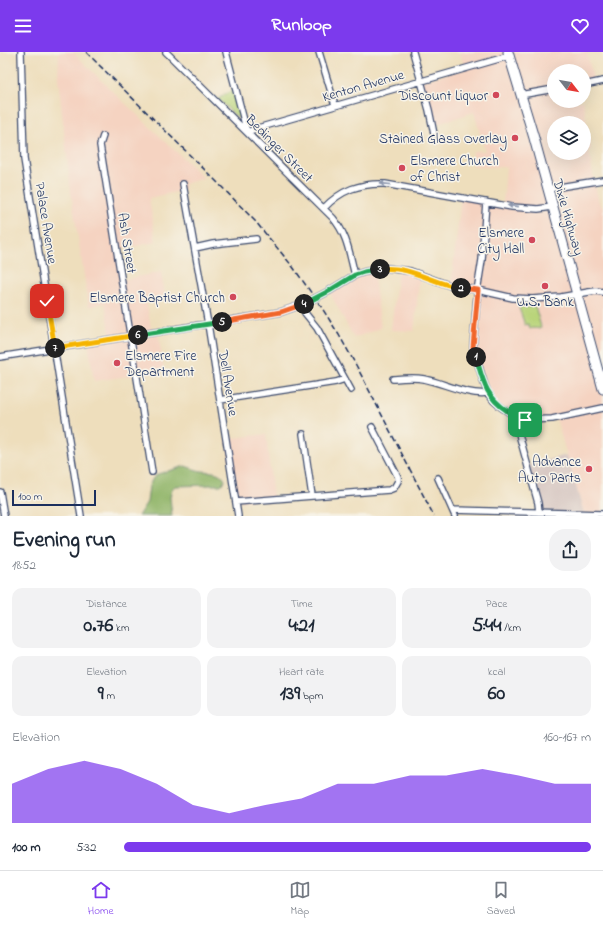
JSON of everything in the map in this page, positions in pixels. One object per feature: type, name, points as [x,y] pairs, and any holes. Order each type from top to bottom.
[{"type":"main road","name":"Dixie Highway","points":[[509,54],[534,138],[603,389]]},
{"type":"street","name":"Palace Avenue","points":[[21,52],[24,159],[81,516]]},
{"type":"street","name":"Bedinger Street","points":[[166,52],[324,208],[339,225],[345,236],[355,275]]},
{"type":"street","points":[[226,52],[247,132]]},
{"type":"street","points":[[320,52],[334,105]]},
{"type":"street","points":[[413,52],[434,134]]},
{"type":"street","name":"Kenton Avenue","points":[[247,132],[509,54]]},
{"type":"street","points":[[591,83],[603,81]]},
{"type":"street","points":[[520,95],[547,91]]},
{"type":"street","name":"Ash Street","points":[[103,136],[100,145],[152,472]]},
{"type":"street","points":[[547,189],[603,180]]},
{"type":"street","name":"Dell Avenue","points":[[183,184],[208,324],[238,516]]},
{"type":"street","points":[[324,208],[336,197],[348,190],[375,184],[385,184],[512,207],[538,209],[552,207]]},
{"type":"street","points":[[486,202],[473,347],[488,393],[494,401],[516,417],[530,420],[545,420],[603,408]]},
{"type":"street","points":[[195,248],[213,244],[256,239]]},
{"type":"street","points":[[0,357],[281,312],[304,304],[355,275],[372,270],[392,269],[410,271],[451,286],[478,290],[513,298],[561,298],[589,292],[603,292]]},
{"type":"street","points":[[305,313],[317,328],[351,390]]},
{"type":"street","points":[[220,400],[336,382],[344,379]]},
{"type":"street","points":[[393,379],[425,379],[476,393],[488,393]]},
{"type":"street","points":[[516,417],[539,512]]},
{"type":"street","points":[[236,502],[390,490],[394,488],[397,485],[398,477],[372,427]]},
{"type":"street","points":[[303,434],[312,496]]},
{"type":"street","points":[[438,478],[454,513],[539,512],[603,514]]},
{"type":"street","points":[[0,492],[4,516]]},
{"type":"shaded area","points":[[59,52],[73,52],[204,178],[184,184],[185,190],[149,198],[156,242],[117,250],[122,280],[161,272],[165,296],[146,299],[152,333],[158,332],[164,371],[94,381],[88,343],[111,339],[105,303],[89,307],[71,193],[58,78]]},
{"type":"shaded area","points":[[460,52],[587,52],[590,64],[547,64],[547,108],[584,108],[585,116],[547,116],[547,160],[591,160],[599,202],[603,208],[603,516],[584,514],[556,418],[522,419],[494,401],[474,351],[478,290],[451,286],[461,198],[503,205],[506,167],[473,167],[473,151],[485,151],[474,112],[432,126],[421,81],[465,69]]},
{"type":"shaded area","points":[[591,70],[594,83],[591,84]]},
{"type":"shaded area","points":[[398,269],[420,274],[414,331],[391,330]]},
{"type":"shaded area","points":[[373,270],[381,328],[354,338],[329,291],[355,275]]},
{"type":"shaded area","points":[[266,434],[273,498],[236,502],[226,439]]},
{"type":"shaded area","points":[[567,455],[584,514],[539,512],[528,465]]},
{"type":"green space","points":[[234,89],[240,117],[238,118],[218,99]]},
{"type":"green space","points":[[520,305],[526,307],[535,306],[541,327],[530,329],[528,324],[525,325],[519,308]]},
{"type":"green space","points":[[185,466],[201,471],[217,473],[223,477],[225,481],[221,485],[175,486],[172,489],[170,497],[172,516],[138,516],[147,502],[149,486],[153,478],[158,474]]},
{"type":"railway","points":[[86,52],[255,221],[293,267],[322,308],[356,365],[434,516]]},
{"type":"place","name":"Discount Liquor","points":[[496,95]]},
{"type":"place","name":"Stained Glass Overlay","points":[[515,138]]},
{"type":"place","name":"Elsmere Church of Christ","points":[[402,168]]},
{"type":"place","name":"Elsmere City Hall","points":[[532,240]]},
{"type":"place","name":"U.S. Bank","points":[[545,286]]},
{"type":"place","name":"Elsmere Baptist Church","points":[[233,297]]},
{"type":"place","name":"Elsmere Fire Department","points":[[117,363]]},
{"type":"place","name":"Advance Auto Parts","points":[[589,469]]},
{"type":"route","points":[[47,301],[55,348],[286,311],[304,304],[355,275],[364,272],[386,268],[410,271],[445,285],[478,290],[473,347],[484,383],[488,393],[494,401],[516,417],[525,420]]}]
